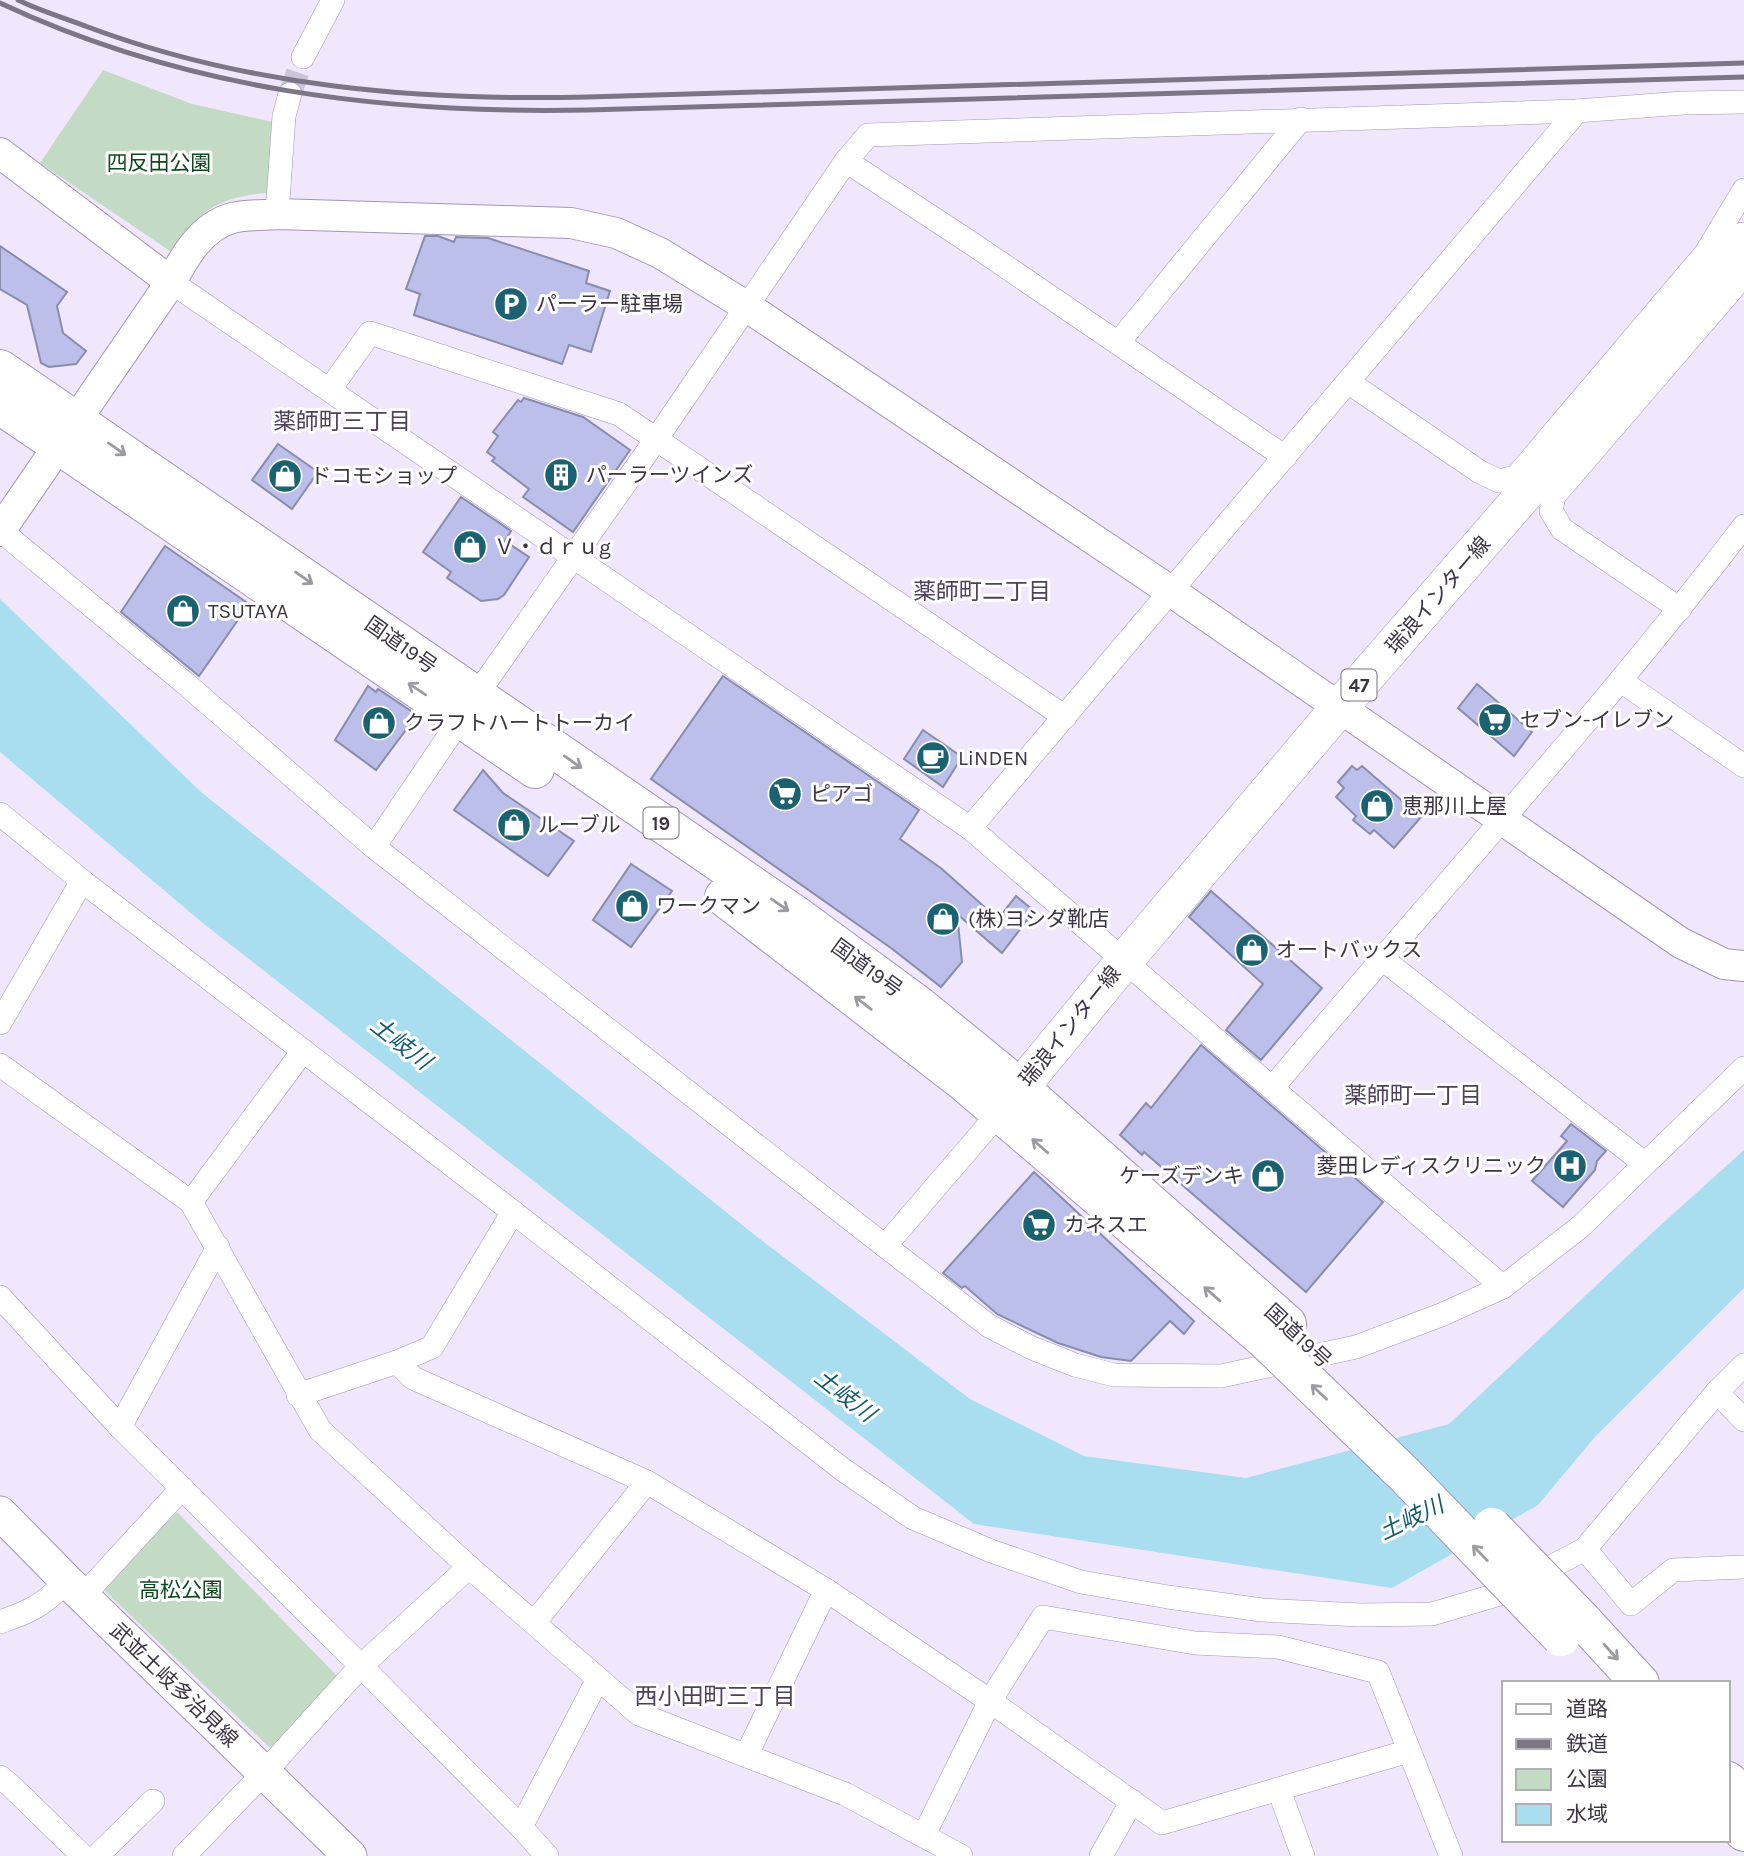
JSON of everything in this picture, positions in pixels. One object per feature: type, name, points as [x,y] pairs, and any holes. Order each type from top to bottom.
[{"type":"highway","name":"国道19号","points":[[0,369],[67,433],[800,918],[918,1004],[1010,1100],[1437,1471],[1572,1629],[1603,1681]]},
{"type":"highway","name":"国道19号","points":[[0,405],[67,433]]},
{"type":"highway","name":"国道19号","points":[[1572,1629],[1637,1681]]},
{"type":"highway","points":[[1730,1783],[1744,1799]]},
{"type":"highway","points":[[1730,1816],[1744,1832]]},
{"type":"main road","name":"瑞浪インター線","points":[[1010,1100],[1339,708],[1738,260]]},
{"type":"main road","name":"武並土岐多治見線","points":[[0,1513],[349,1856]]},
{"type":"street","points":[[303,57],[333,0]]},
{"type":"street","points":[[277,214],[284,116],[290,94]]},
{"type":"street","points":[[487,680],[657,438],[846,161],[867,135],[1577,111],[1684,103],[1744,102]]},
{"type":"street","points":[[970,828],[1577,111]]},
{"type":"street","points":[[1118,343],[1301,119]]},
{"type":"street","points":[[0,153],[171,282],[970,828],[1503,1287]]},
{"type":"street","points":[[846,161],[1285,457]]},
{"type":"street","points":[[1348,382],[1480,472],[1499,481],[1516,477],[1706,253],[1744,190]]},
{"type":"street","points":[[1744,966],[1724,964],[1681,943],[1503,818],[746,306],[660,253],[616,233],[571,223],[277,214],[232,218],[214,226],[191,245],[171,282],[0,531],[186,684],[374,847],[885,1246],[989,1326],[1032,1348],[1075,1365],[1114,1375],[1221,1376],[1356,1347],[1420,1324],[1503,1287],[1580,1227],[1744,1068]]},
{"type":"street","points":[[1680,609],[1562,529],[1551,511],[1554,496],[1738,260]]},
{"type":"street","points":[[330,389],[370,333],[619,414],[1065,717]]},
{"type":"street","points":[[1273,1087],[1621,681],[1744,526]]},
{"type":"street","points":[[1621,681],[1744,766]]},
{"type":"street","points":[[374,847],[449,736]]},
{"type":"street","points":[[0,814],[82,881],[842,1469],[913,1518],[990,1551],[1081,1582],[1262,1610],[1360,1615],[1432,1615],[1500,1594],[1585,1549],[1717,1392],[1744,1366]]},
{"type":"street","points":[[0,1023],[82,881]]},
{"type":"street","points":[[1381,958],[1644,1163]]},
{"type":"street","points":[[191,1202],[303,1051]]},
{"type":"street","points":[[0,1065],[191,1202],[320,1430],[470,1567],[639,1714],[845,1794],[961,1856]]},
{"type":"street","points":[[885,1246],[1010,1100]]},
{"type":"street","points":[[298,1395],[397,1362],[432,1347],[513,1212]]},
{"type":"street","points":[[120,1427],[218,1247]]},
{"type":"street","points":[[0,1297],[120,1427],[361,1666],[547,1856]]},
{"type":"street","points":[[397,1362],[413,1378],[647,1482],[826,1590],[1162,1822],[1409,1751]]},
{"type":"street","points":[[1717,1392],[1744,1420]]},
{"type":"street","points":[[534,1623],[647,1482]]},
{"type":"street","points":[[0,1622],[75,1589],[182,1488]]},
{"type":"street","points":[[1585,1549],[1631,1604],[1673,1570],[1744,1567]]},
{"type":"street","points":[[184,1856],[361,1666],[470,1567]]},
{"type":"street","points":[[746,1756],[826,1590]]},
{"type":"street","points":[[924,1835],[990,1701],[1043,1616],[1195,1643],[1278,1647],[1378,1672],[1451,1856]]},
{"type":"street","points":[[521,1827],[598,1679]]},
{"type":"street","points":[[0,1777],[83,1856]]},
{"type":"street","points":[[1279,1790],[1303,1856]]},
{"type":"street","points":[[97,1856],[153,1801]]},
{"type":"street","points":[[1101,1856],[1132,1801]]},
{"type":"green space","name":"四反田公園","points":[[103,70],[192,104],[277,123],[273,192],[238,198],[213,207],[193,224],[170,251],[40,163]]},
{"type":"green space","name":"高松公園","points":[[177,1512],[344,1683],[272,1750],[103,1589]]},
{"type":"water","name":"土岐川","points":[[0,599],[201,792],[756,1236],[970,1399],[1084,1456],[1246,1478],[1449,1424],[1744,1150],[1744,1288],[1595,1437],[1538,1505],[1392,1588],[974,1524],[204,924],[0,752]]},
{"type":"building","name":"パーラー駐車場","points":[[425,236],[438,236],[454,242],[456,237],[488,238],[589,271],[586,283],[610,291],[591,352],[569,345],[562,364],[414,315],[420,294],[406,289]]},
{"type":"building","points":[[0,246],[67,292],[57,306],[63,333],[86,351],[76,364],[49,367],[41,363],[27,305],[0,289]]},
{"type":"building","name":"パーラーツインズ","points":[[524,398],[583,417],[630,450],[573,532],[523,497],[529,489],[492,461],[495,458],[487,452],[498,436],[493,432],[518,400],[521,402]]},
{"type":"building","name":"ドコモショップ","points":[[278,444],[318,472],[292,509],[252,480]]},
{"type":"building","name":"Ｖ・ｄｒｕg","points":[[461,497],[511,531],[505,541],[529,557],[504,595],[498,599],[481,601],[447,578],[451,572],[423,552]]},
{"type":"building","name":"TSUTAYA","points":[[165,546],[249,604],[199,676],[121,612]]},
{"type":"building","name":"ピアゴ","points":[[723,676],[919,810],[900,839],[942,869],[998,919],[1016,896],[1034,911],[1002,953],[957,914],[962,962],[941,987],[891,948],[651,779]]},
{"type":"building","name":"セブン-イレブン","points":[[1477,684],[1532,732],[1514,756],[1458,708]]},
{"type":"building","name":"クラフトハートトーカイ","points":[[368,686],[376,692],[378,689],[417,715],[376,770],[335,740]]},
{"type":"building","name":"LiNDEN","points":[[923,730],[962,757],[943,787],[904,759]]},
{"type":"building","name":"恵那川上屋","points":[[1352,766],[1357,770],[1362,766],[1421,817],[1394,848],[1374,830],[1370,834],[1353,820],[1356,816],[1336,797],[1344,788],[1338,782]]},
{"type":"building","name":"ルーブル","points":[[483,770],[503,793],[574,841],[548,876],[454,810]]},
{"type":"building","name":"ワークマン","points":[[631,864],[672,891],[631,947],[593,920]]},
{"type":"building","name":"オートバックス","points":[[1211,891],[1322,988],[1261,1060],[1226,1030],[1263,984],[1189,917]]},
{"type":"building","name":"ケーズデンキ","points":[[1201,1045],[1383,1202],[1306,1292],[1144,1152],[1142,1155],[1120,1135],[1146,1103],[1151,1108]]},
{"type":"building","name":"菱田レディスクリニック","points":[[1571,1124],[1606,1151],[1597,1161],[1595,1170],[1563,1207],[1532,1181],[1567,1141],[1561,1136]]},
{"type":"building","name":"カネスエ","points":[[1034,1172],[1194,1321],[1184,1334],[1170,1321],[1131,1361],[1101,1357],[1058,1343],[997,1314],[965,1286],[962,1288],[943,1273]]},
{"type":"tunnel","points":[[290,94],[303,57]]},
{"type":"railway","points":[[18,0],[148,47],[210,64],[334,86],[461,96],[588,97],[1744,63]]},
{"type":"railway","points":[[0,3],[70,33],[142,57],[214,76],[287,91],[436,107],[587,110],[1744,77]]},
{"type":"place","name":"パーラー駐車場","points":[[511,304]]},
{"type":"place","name":"パーラーツインズ","points":[[561,475]]},
{"type":"place","name":"ドコモショップ","points":[[285,476]]},
{"type":"place","name":"Ｖ・ｄｒｕg","points":[[470,547]]},
{"type":"place","name":"TSUTAYA","points":[[183,611]]},
{"type":"place","name":"セブン-イレブン","points":[[1495,720]]},
{"type":"place","name":"クラフトハートトーカイ","points":[[379,723]]},
{"type":"place","name":"LiNDEN","points":[[933,758]]},
{"type":"place","name":"ピアゴ","points":[[785,794]]},
{"type":"place","name":"恵那川上屋","points":[[1377,806]]},
{"type":"place","name":"ルーブル","points":[[514,825]]},
{"type":"place","name":"ワークマン","points":[[632,906]]},
{"type":"place","name":"(株)ヨシダ靴店","points":[[943,919]]},
{"type":"place","name":"オートバックス","points":[[1252,950]]},
{"type":"place","name":"菱田レディスクリニック","points":[[1570,1166]]},
{"type":"place","name":"ケーズデンキ","points":[[1268,1176]]},
{"type":"place","name":"カネスエ","points":[[1039,1225]]},
{"type":"district","name":"薬師町三丁目","points":[[342,421]]},
{"type":"district","name":"薬師町二丁目","points":[[982,591]]},
{"type":"district","name":"薬師町一丁目","points":[[1413,1095]]},
{"type":"district","name":"西小田町三丁目","points":[[715,1696]]}]
